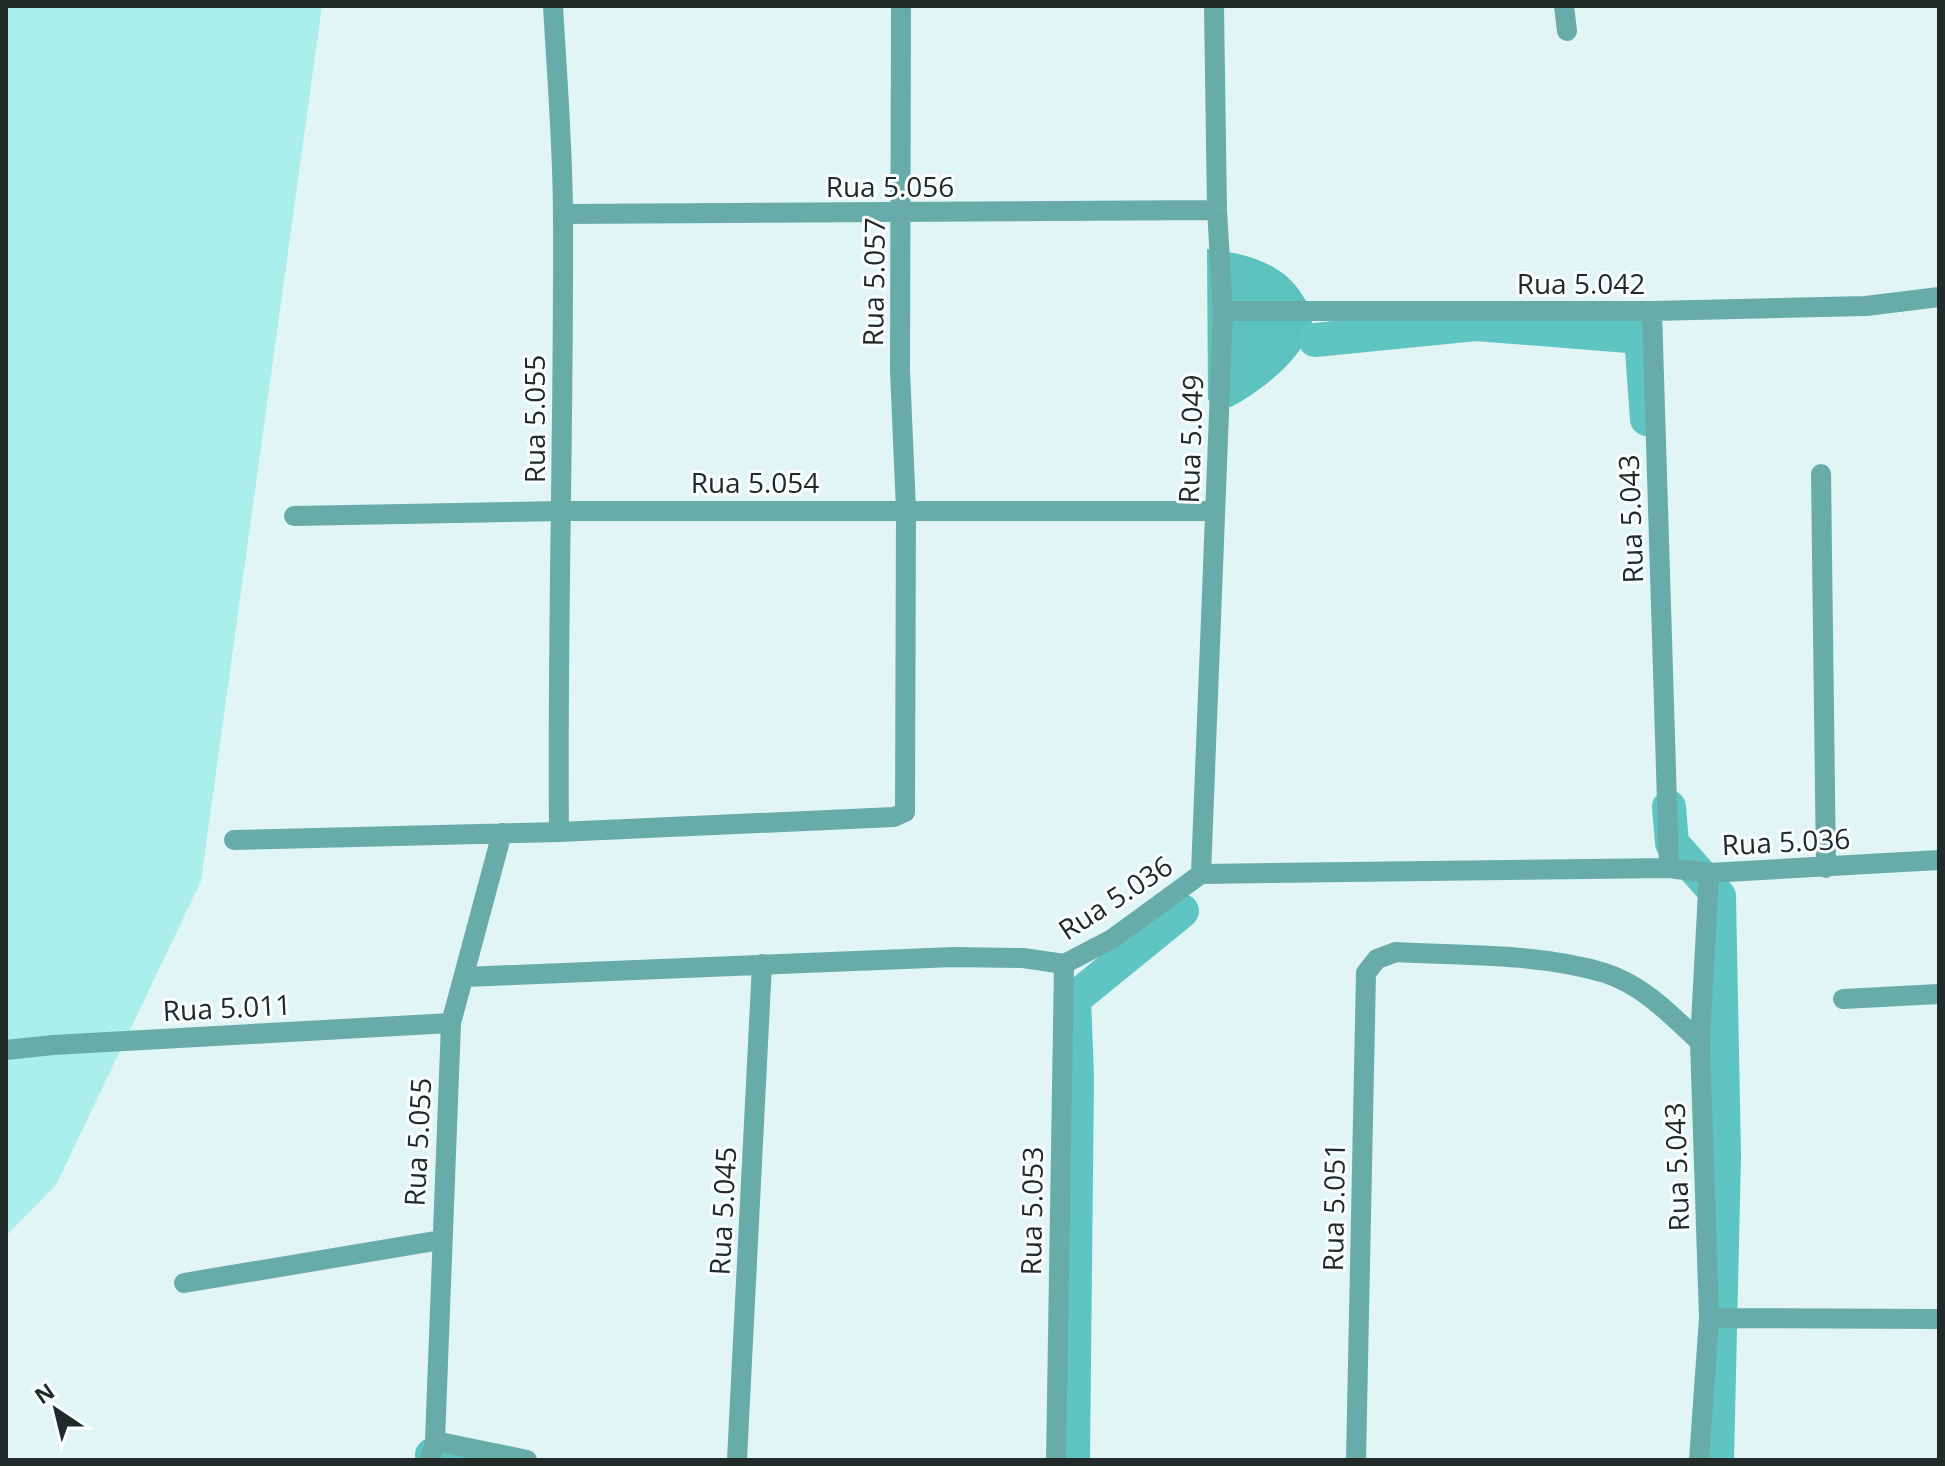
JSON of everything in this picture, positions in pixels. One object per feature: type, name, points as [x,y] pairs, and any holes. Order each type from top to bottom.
[{"type":"street","name":"Rua 5.055","points":[[553,6],[563,214],[559,832]]},
{"type":"street","name":"Rua 5.057","points":[[559,832],[894,817],[905,812],[906,510],[900,370],[901,6]]},
{"type":"street","name":"Rua 5.049","points":[[1201,874],[1223,311],[1217,210],[1214,6]]},
{"type":"street","points":[[1564,6],[1567,31]]},
{"type":"street","name":"Rua 5.056","points":[[563,214],[1217,210]]},
{"type":"street","name":"Rua 5.042","points":[[1223,311],[1652,311],[1866,306],[1939,297]]},
{"type":"street","name":"Rua 5.043","points":[[1652,311],[1669,868]]},
{"type":"street","points":[[1821,474],[1826,868]]},
{"type":"street","name":"Rua 5.054","points":[[294,516],[562,511],[1215,511]]},
{"type":"street","points":[[234,840],[559,832]]},
{"type":"street","name":"Rua 5.055","points":[[433,1450],[451,1023],[502,833]]},
{"type":"street","name":"Rua 5.036","points":[[464,977],[954,957],[1023,958],[1064,964],[1112,939],[1201,874],[1669,868],[1709,873],[1939,860]]},
{"type":"street","name":"Rua 5.043","points":[[1699,1460],[1709,1318],[1700,1042],[1709,873]]},
{"type":"street","name":"Rua 5.051","points":[[1356,1460],[1366,973],[1377,959],[1396,952],[1537,961],[1607,974],[1654,1000],[1700,1042]]},
{"type":"street","name":"Rua 5.045","points":[[737,1460],[762,964]]},
{"type":"street","name":"Rua 5.053","points":[[1056,1460],[1064,964]]},
{"type":"street","points":[[1843,999],[1939,994]]},
{"type":"street","name":"Rua 5.011","points":[[6,1050],[451,1023]]},
{"type":"street","points":[[184,1283],[441,1240]]},
{"type":"street","points":[[1709,1318],[1939,1319]]},
{"type":"street","points":[[433,1450],[527,1460]]},
{"type":"shaded area","points":[[6,6],[322,6],[201,881],[56,1185],[6,1236]]},
{"type":"shaded area","points":[[1207,249],[1235,253],[1274,267],[1295,284],[1312,312],[1306,341],[1296,355],[1271,380],[1231,407],[1208,400]]},
{"type":"waterway","points":[[1315,340],[1476,324],[1641,337],[1647,419]]},
{"type":"waterway","points":[[1669,807],[1672,843],[1719,896],[1724,1156],[1717,1460]]},
{"type":"waterway","points":[[1073,1460],[1077,1076],[1074,999],[1182,911]]},
{"type":"waterway","points":[[432,1455],[451,1460]]}]
